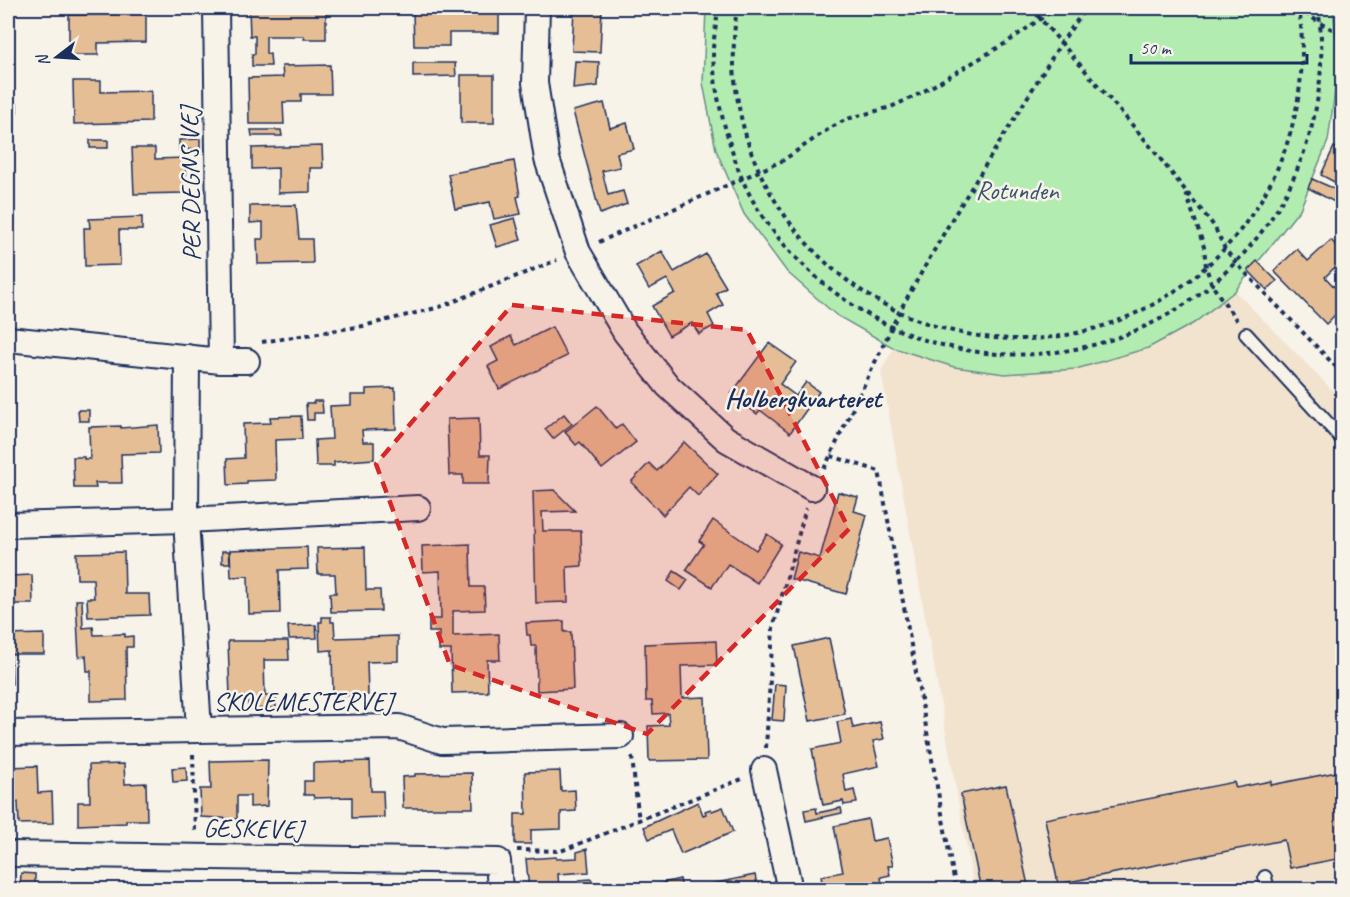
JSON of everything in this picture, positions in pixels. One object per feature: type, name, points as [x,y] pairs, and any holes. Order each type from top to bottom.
[{"type":"street","name":"PER DEGNS VEJ","points":[[216,8],[221,361]]},
{"type":"street","points":[[537,8],[535,83],[547,159],[578,252],[625,332],[668,386],[726,439],[812,488]]},
{"type":"street","points":[[8,339],[221,361],[247,361]]},
{"type":"street","name":"SKOLEMESTERVEJ","points":[[187,357],[186,520],[199,730]]},
{"type":"street","points":[[8,525],[186,520],[418,508]]},
{"type":"street","name":"SKOLEMESTERVEJ","points":[[8,733],[399,727],[442,741],[621,736]]},
{"type":"street","points":[[764,770],[790,890]]},
{"type":"street","name":"GESKEVEJ","points":[[8,854],[498,861]]},
{"type":"street","points":[[498,861],[500,890]]},
{"type":"lane","points":[[1246,334],[1342,439]]},
{"type":"path","points":[[718,8],[713,50],[720,115],[741,177],[768,225],[803,266],[844,301],[891,328],[950,348],[980,353],[1022,355],[1073,350],[1113,340],[1161,320],[1188,304],[1212,285],[1236,263],[1260,235],[1281,204],[1298,170],[1307,144],[1319,89],[1322,61],[1318,8]]},
{"type":"path","points":[[737,8],[733,48],[737,99],[742,124],[759,171],[784,215],[817,254],[855,287],[899,312],[922,321],[972,334],[1022,338],[1064,334],[1097,327],[1144,309],[1187,283],[1225,249],[1260,204],[1274,178],[1288,142],[1300,96],[1303,67],[1303,38],[1299,8]]},
{"type":"path","points":[[1031,8],[1214,226],[1225,249],[1236,263],[1342,373]]},
{"type":"path","points":[[247,361],[259,342],[363,326],[440,307],[578,252],[741,177],[782,161],[847,119],[891,107],[919,94],[1006,43],[1056,8]]},
{"type":"path","points":[[498,861],[514,850],[561,851],[639,822],[764,770],[773,628],[812,488],[831,456],[899,312],[952,219],[1061,43],[1086,8]]},
{"type":"path","points":[[1299,8],[1320,23],[1342,34]]},
{"type":"path","points":[[1185,190],[1204,247],[1206,267],[1212,285],[1246,334]]},
{"type":"path","points":[[831,456],[879,471],[956,890]]},
{"type":"path","points":[[196,856],[193,748],[199,730]]},
{"type":"path","points":[[621,736],[631,748],[639,822]]},
{"type":"highlighted area","points":[[512,305],[747,330],[849,529],[647,734],[450,665],[376,464]]},
{"type":"shaded area","points":[[1235,291],[1342,400],[1342,889],[974,889],[881,371],[894,348],[954,367],[1005,374],[1076,369],[1194,323]]},
{"type":"green space","name":"Rotunden","points":[[706,8],[1333,8],[1339,62],[1328,141],[1300,209],[1235,291],[1194,323],[1148,348],[1076,369],[1005,374],[954,367],[894,348],[836,315],[787,272],[744,214],[716,150],[703,83]]},
{"type":"building","points":[[249,8],[326,8],[326,39],[304,39],[304,36],[266,36],[266,53],[270,54],[271,66],[252,66],[255,36],[250,36]]},
{"type":"building","points":[[444,8],[499,8],[499,33],[449,33],[449,46],[414,46],[413,11],[444,11]]},
{"type":"building","points":[[574,8],[602,8],[600,52],[572,51]]},
{"type":"building","points":[[146,14],[146,42],[98,43],[98,55],[69,55],[69,15]]},
{"type":"building","points":[[575,61],[599,62],[598,86],[573,89]]},
{"type":"building","points":[[413,63],[455,63],[456,76],[413,77]]},
{"type":"building","points":[[330,65],[331,94],[301,94],[301,102],[283,102],[284,124],[249,124],[248,78],[283,77],[282,66]]},
{"type":"building","points":[[461,75],[494,75],[494,123],[461,123]]},
{"type":"building","points":[[73,81],[101,81],[101,92],[151,91],[151,122],[74,124]]},
{"type":"building","points":[[604,103],[610,128],[627,123],[634,149],[617,153],[620,167],[602,171],[608,195],[623,191],[627,204],[600,214],[573,111]]},
{"type":"building","points":[[8,104],[17,104],[17,113],[8,113]]},
{"type":"building","points":[[251,130],[281,130],[282,136],[252,136]]},
{"type":"building","points":[[200,139],[200,149],[179,150],[179,140]]},
{"type":"building","points":[[90,140],[108,140],[108,148],[90,148]]},
{"type":"building","points":[[322,146],[323,168],[310,168],[310,192],[278,193],[278,168],[252,169],[252,148]]},
{"type":"building","points":[[1334,147],[1342,151],[1342,186],[1321,175]]},
{"type":"building","points":[[132,148],[155,148],[155,159],[185,158],[186,193],[134,194]]},
{"type":"building","points":[[514,161],[521,214],[494,219],[490,202],[455,209],[448,174]]},
{"type":"building","points":[[1312,179],[1342,192],[1342,206],[1308,188]]},
{"type":"building","points":[[296,205],[299,239],[312,239],[313,263],[258,264],[257,239],[263,239],[263,222],[250,223],[250,206]]},
{"type":"building","points":[[142,217],[142,230],[119,230],[120,265],[85,266],[84,228],[90,228],[89,219]]},
{"type":"building","points":[[515,218],[521,240],[497,247],[490,225]]},
{"type":"building","points":[[1331,240],[1342,252],[1340,258],[1342,260],[1325,277],[1342,295],[1342,308],[1326,324],[1274,271],[1297,249],[1308,261]]},
{"type":"building","points":[[662,251],[674,272],[706,254],[726,287],[716,293],[723,305],[708,314],[714,326],[699,334],[692,323],[669,336],[652,306],[675,293],[667,279],[649,289],[636,266]]},
{"type":"building","points":[[1257,261],[1277,281],[1267,290],[1248,270]]},
{"type":"building","points":[[552,327],[567,356],[499,389],[488,366],[498,361],[491,347],[511,336],[516,345]]},
{"type":"building","points":[[769,343],[796,362],[780,384],[796,396],[806,382],[819,392],[790,433],[760,410],[757,414],[731,394]]},
{"type":"building","points":[[395,388],[396,429],[362,430],[363,442],[374,442],[374,459],[334,462],[334,466],[316,466],[315,440],[332,439],[330,406],[351,405],[351,395],[366,395],[366,389]]},
{"type":"building","points":[[314,401],[322,401],[323,413],[314,413],[314,420],[307,420],[306,403],[314,403]]},
{"type":"building","points":[[597,406],[616,429],[622,424],[636,442],[602,469],[580,442],[576,445],[565,432]]},
{"type":"building","points":[[78,410],[89,410],[89,421],[79,421]]},
{"type":"building","points":[[564,414],[572,424],[553,439],[545,429]]},
{"type":"building","points":[[301,416],[302,439],[275,440],[276,480],[247,481],[247,484],[228,485],[227,459],[244,458],[243,424],[271,423],[270,417]]},
{"type":"building","points":[[479,418],[480,455],[490,455],[489,484],[463,484],[463,475],[449,475],[447,419]]},
{"type":"building","points":[[158,425],[159,453],[121,454],[122,483],[95,483],[96,488],[74,488],[73,457],[90,459],[89,427],[121,426],[121,428]]},
{"type":"building","points":[[684,442],[718,474],[698,496],[689,487],[663,515],[631,482],[649,463],[657,471]]},
{"type":"building","points":[[554,490],[575,511],[542,512],[543,531],[581,531],[582,566],[567,567],[568,602],[536,603],[533,491]]},
{"type":"building","points":[[838,492],[858,497],[854,511],[867,515],[846,594],[791,579],[798,552],[820,558]]},
{"type":"building","points":[[713,520],[756,550],[767,534],[781,544],[757,583],[728,564],[712,587],[686,570],[704,544],[699,541]]},
{"type":"building","points":[[470,544],[471,587],[484,587],[485,610],[453,611],[453,636],[499,634],[500,660],[487,660],[488,692],[452,693],[451,650],[439,650],[439,632],[429,632],[429,619],[441,619],[440,571],[423,572],[422,546]]},
{"type":"building","points":[[307,547],[308,569],[279,570],[280,613],[249,614],[248,576],[231,577],[230,550]]},
{"type":"building","points":[[365,547],[366,590],[380,590],[381,611],[331,612],[330,593],[336,593],[335,574],[318,574],[317,548]]},
{"type":"building","points":[[222,551],[229,551],[230,563],[222,563]]},
{"type":"building","points":[[124,552],[125,594],[149,594],[150,615],[88,617],[87,598],[94,598],[93,579],[77,579],[76,553]]},
{"type":"building","points":[[8,555],[10,555],[10,576],[32,575],[33,604],[8,604]]},
{"type":"building","points":[[674,571],[688,580],[681,590],[668,581]]},
{"type":"building","points":[[76,600],[82,600],[83,628],[93,627],[94,635],[133,636],[133,647],[126,647],[127,700],[91,701],[91,671],[87,671],[86,656],[79,657]]},
{"type":"building","points":[[322,617],[331,617],[331,622],[334,622],[335,638],[398,636],[398,661],[367,662],[368,695],[333,696],[332,650],[320,651],[319,622],[322,622]]},
{"type":"building","points":[[564,621],[564,632],[571,632],[573,689],[537,691],[536,646],[531,646],[526,623]]},
{"type":"building","points":[[316,625],[317,638],[289,639],[288,626]]},
{"type":"building","points":[[44,634],[44,654],[11,654],[12,684],[8,684],[8,635]]},
{"type":"building","points":[[829,638],[845,714],[810,721],[794,646]]},
{"type":"building","points":[[228,641],[288,641],[289,660],[264,660],[265,696],[276,696],[276,708],[248,709],[248,697],[230,697]]},
{"type":"building","points":[[716,641],[717,665],[681,666],[682,698],[705,697],[707,760],[649,761],[648,726],[669,725],[668,713],[653,714],[652,701],[646,701],[645,644]]},
{"type":"building","points":[[775,684],[786,685],[784,721],[772,720]]},
{"type":"building","points":[[851,719],[853,728],[880,722],[884,739],[873,741],[879,766],[843,774],[846,792],[854,790],[857,803],[844,805],[843,801],[823,805],[812,749],[841,743],[837,722]]},
{"type":"building","points":[[268,760],[267,806],[250,807],[250,796],[237,796],[237,819],[201,817],[200,789],[211,789],[210,761]]},
{"type":"building","points":[[370,761],[371,791],[383,791],[384,817],[352,818],[352,797],[314,798],[313,795],[304,795],[304,781],[313,781],[313,763]]},
{"type":"building","points":[[124,764],[125,784],[146,783],[147,820],[78,825],[78,802],[90,802],[89,765]]},
{"type":"building","points":[[37,766],[38,793],[52,792],[53,823],[19,824],[18,802],[8,802],[8,767]]},
{"type":"building","points":[[186,767],[187,781],[173,782],[172,768]]},
{"type":"building","points":[[560,771],[561,791],[575,790],[576,811],[561,812],[561,829],[531,830],[531,844],[515,844],[515,814],[526,814],[525,772]]},
{"type":"building","points":[[1342,771],[1342,858],[1290,868],[1284,840],[1058,884],[1045,819],[1234,782],[1236,788],[1271,781],[1271,785]]},
{"type":"building","points":[[472,773],[473,808],[403,808],[402,777],[415,776],[415,774]]},
{"type":"building","points":[[1006,785],[1029,890],[981,890],[961,794]]},
{"type":"building","points":[[698,802],[703,815],[706,814],[705,811],[723,807],[733,832],[681,854],[671,830],[649,839],[644,827]]},
{"type":"building","points":[[816,808],[817,813],[841,808],[842,813],[806,821],[804,810]]},
{"type":"building","points":[[868,819],[872,841],[887,838],[893,866],[888,866],[890,875],[881,877],[883,890],[844,890],[843,885],[823,888],[821,876],[843,872],[834,826]]},
{"type":"building","points":[[587,849],[589,872],[558,874],[559,890],[529,890],[526,859],[577,858],[577,852]]},
{"type":"building","points":[[21,873],[35,874],[35,890],[20,890]]},
{"type":"building","points":[[755,875],[758,890],[697,890],[697,887]]},
{"type":"building","points":[[591,879],[594,890],[580,890],[579,880]]},
{"type":"building","points":[[680,879],[682,890],[651,890],[650,886]]},
{"type":"district","name":"Holbergkvarteret","points":[[803,398]]}]
